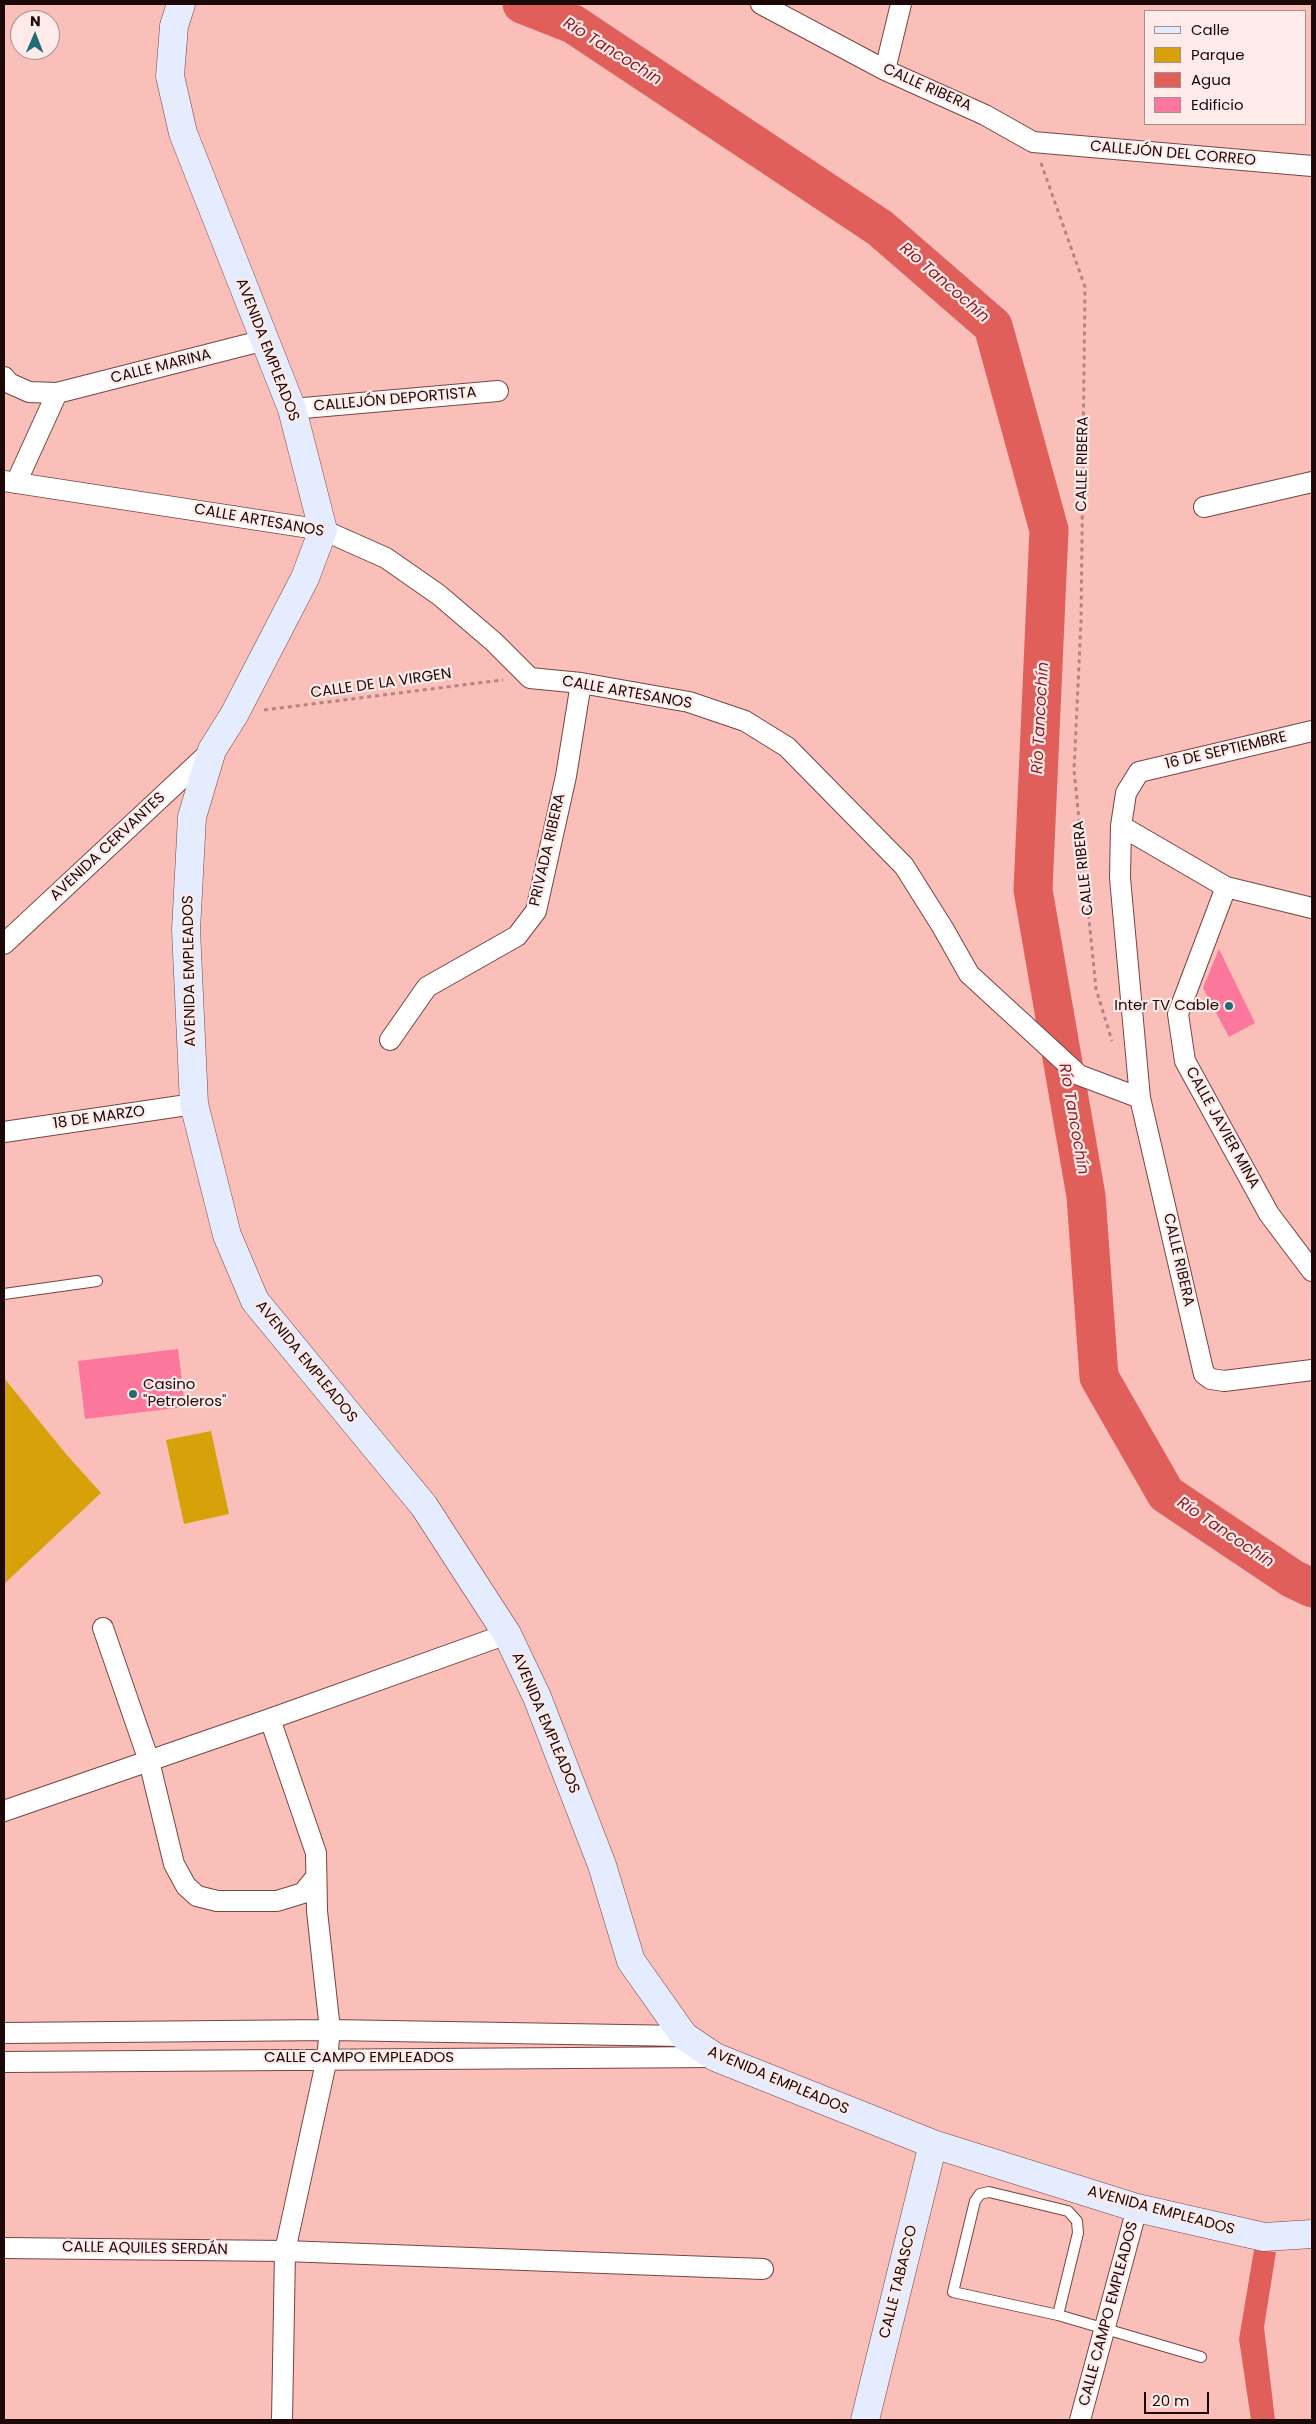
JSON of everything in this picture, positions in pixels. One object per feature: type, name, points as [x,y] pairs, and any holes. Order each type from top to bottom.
[{"type":"street","name":"AVENIDA EMPLEADOS","points":[[181,4],[174,26],[170,76],[183,133],[292,409],[323,530],[306,578],[234,714],[212,750],[192,817],[186,930],[194,1104],[227,1235],[255,1301],[424,1506],[507,1634],[537,1697],[602,1865],[631,1961],[684,2036],[715,2057],[933,2144],[1137,2208],[1264,2237],[1312,2234]]},
{"type":"street","name":"CALLE RIBERA","points":[[761,4],[885,70],[985,115],[1033,142]]},
{"type":"street","points":[[885,70],[901,4]]},
{"type":"street","name":"CALLEJÓN DEL CORREO","points":[[1033,142],[1312,166]]},
{"type":"street","name":"CALLE MARINA","points":[[4,377],[9,382],[29,392],[57,393],[265,340]]},
{"type":"street","name":"CALLEJÓN DEPORTISTA","points":[[292,409],[498,391]]},
{"type":"street","points":[[10,482],[57,393]]},
{"type":"street","name":"CALLE ARTESANOS","points":[[10,482],[323,530],[386,558],[439,595],[494,642],[530,678],[581,683],[688,702],[745,721],[786,747],[904,866],[969,974],[1079,1075],[1140,1098]]},
{"type":"street","points":[[1204,507],[1312,482]]},
{"type":"street","name":"PRIVADA RIBERA","points":[[390,1040],[427,987],[516,936],[536,911],[566,776],[581,683]]},
{"type":"street","name":"16 DE SEPTIEMBRE","points":[[1140,772],[1312,731]]},
{"type":"street","name":"AVENIDA CERVANTES","points":[[4,944],[212,750]]},
{"type":"street","name":"CALLE RIBERA","points":[[1140,772],[1126,793],[1121,826],[1120,878],[1140,1098],[1204,1374],[1211,1379],[1224,1381],[1312,1370]]},
{"type":"street","points":[[1121,826],[1226,887],[1312,908]]},
{"type":"street","name":"CALLE JAVIER MINA","points":[[1226,887],[1178,1014],[1186,1061],[1270,1214],[1312,1271]]},
{"type":"street","name":"18 DE MARZO","points":[[4,1132],[194,1104]]},
{"type":"street","points":[[103,1628],[150,1761],[174,1864],[186,1886],[197,1896],[217,1901],[277,1901],[303,1893],[316,1876]]},
{"type":"street","points":[[4,1811],[270,1719],[507,1634]]},
{"type":"street","points":[[270,1719],[316,1853],[318,1911],[330,2030],[327,2058],[285,2251],[282,2420]]},
{"type":"street","name":"CALLE CAMPO EMPLEADOS","points":[[4,2034],[330,2030],[684,2036]]},
{"type":"street","name":"CALLE CAMPO EMPLEADOS","points":[[4,2062],[327,2058],[715,2057]]},
{"type":"street","name":"CALLE TABASCO","points":[[865,2420],[933,2144]]},
{"type":"street","name":"CALLE CAMPO EMPLEADOS","points":[[1080,2420],[1137,2208]]},
{"type":"street","name":"CALLE AQUILES SERDÁN","points":[[4,2248],[285,2251],[763,2269]]},
{"type":"lane","points":[[4,1294],[97,1281]]},
{"type":"lane","points":[[1058,2315],[1078,2233],[1077,2221],[1068,2211],[989,2192],[980,2194],[975,2201],[953,2292],[1058,2315],[1201,2357]]},
{"type":"path","name":"CALLE RIBERA","points":[[1033,142],[1085,287],[1081,622],[1074,770],[1096,989],[1114,1046]]},
{"type":"path","name":"CALLE DE LA VIRGEN","points":[[234,714],[490,681],[530,678]]},
{"type":"green space","points":[[4,1378],[66,1454],[101,1493],[4,1584]]},
{"type":"green space","points":[[211,1431],[229,1514],[184,1524],[166,1440]]},
{"type":"water","points":[[1254,2250],[1276,2252],[1264,2327],[1275,2420],[1251,2420],[1239,2339]]},
{"type":"building","name":"Inter TV Cable","points":[[1219,949],[1255,1023],[1229,1037],[1203,988]]},
{"type":"building","name":"Casino \"Petroleros\"","points":[[178,1349],[185,1407],[85,1419],[78,1361]]},
{"type":"waterway","name":"Río Tancochín","points":[[522,4],[573,24],[880,228],[993,326],[1049,530],[1033,890],[1086,1196],[1099,1377],[1166,1494],[1293,1579],[1312,1588]]},
{"type":"place","name":"Inter TV Cable","points":[[1229,1006]]},
{"type":"place","name":"Casino \"Petroleros\"","points":[[133,1394]]}]
